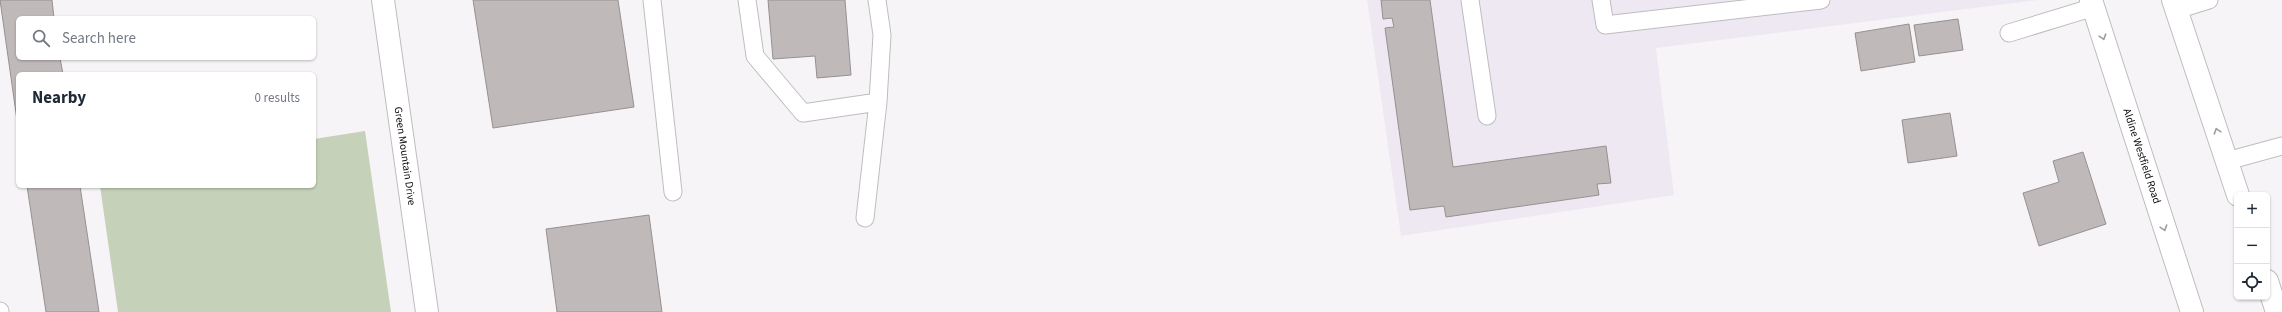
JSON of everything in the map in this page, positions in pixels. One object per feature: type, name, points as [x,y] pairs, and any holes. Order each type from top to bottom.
[{"type":"main road","name":"Green Mountain Drive","points":[[383,0],[427,312]]},
{"type":"main road","name":"Aldine Westfield Road","points":[[2092,3],[2192,312]]},
{"type":"main road","points":[[2175,5],[2237,192]]},
{"type":"main road","points":[[2270,291],[2277,312]]},
{"type":"lane","points":[[652,0],[673,192]]},
{"type":"lane","points":[[747,0],[755,56],[803,113],[878,102]]},
{"type":"lane","points":[[865,218],[878,102],[882,35],[877,0]]},
{"type":"lane","points":[[1470,0],[1487,116]]},
{"type":"lane","points":[[1601,0],[1605,25],[1822,0]]},
{"type":"lane","points":[[2175,5],[2209,0]]},
{"type":"lane","points":[[2009,33],[2092,3]]},
{"type":"lane","points":[[2227,161],[2282,146]]},
{"type":"shaded area","points":[[1367,0],[2038,0],[1656,48],[1674,195],[1401,236]]},
{"type":"green space","points":[[365,131],[391,312],[118,312],[100,188],[316,188],[316,139]]},
{"type":"building","points":[[0,0],[52,0],[54,16],[16,16],[16,60],[60,60],[63,72],[16,72],[16,113]]},
{"type":"building","points":[[473,0],[618,0],[634,107],[493,128]]},
{"type":"building","points":[[768,0],[845,0],[851,75],[817,78],[815,56],[773,59]]},
{"type":"building","points":[[1381,0],[1430,0],[1453,167],[1606,146],[1611,183],[1597,184],[1599,195],[1446,217],[1444,206],[1410,210],[1385,28],[1394,27],[1392,18],[1383,19]]},
{"type":"building","points":[[1958,19],[1963,50],[1919,56],[1914,25]]},
{"type":"building","points":[[1909,24],[1915,62],[1861,71],[1855,33]]},
{"type":"building","points":[[1950,113],[1957,156],[1908,163],[1902,120]]},
{"type":"building","points":[[2083,152],[2106,224],[2039,246],[2023,193],[2059,182],[2053,161]]},
{"type":"building","points":[[27,188],[80,188],[99,312],[46,312]]},
{"type":"building","points":[[649,215],[662,312],[557,312],[546,229]]}]
